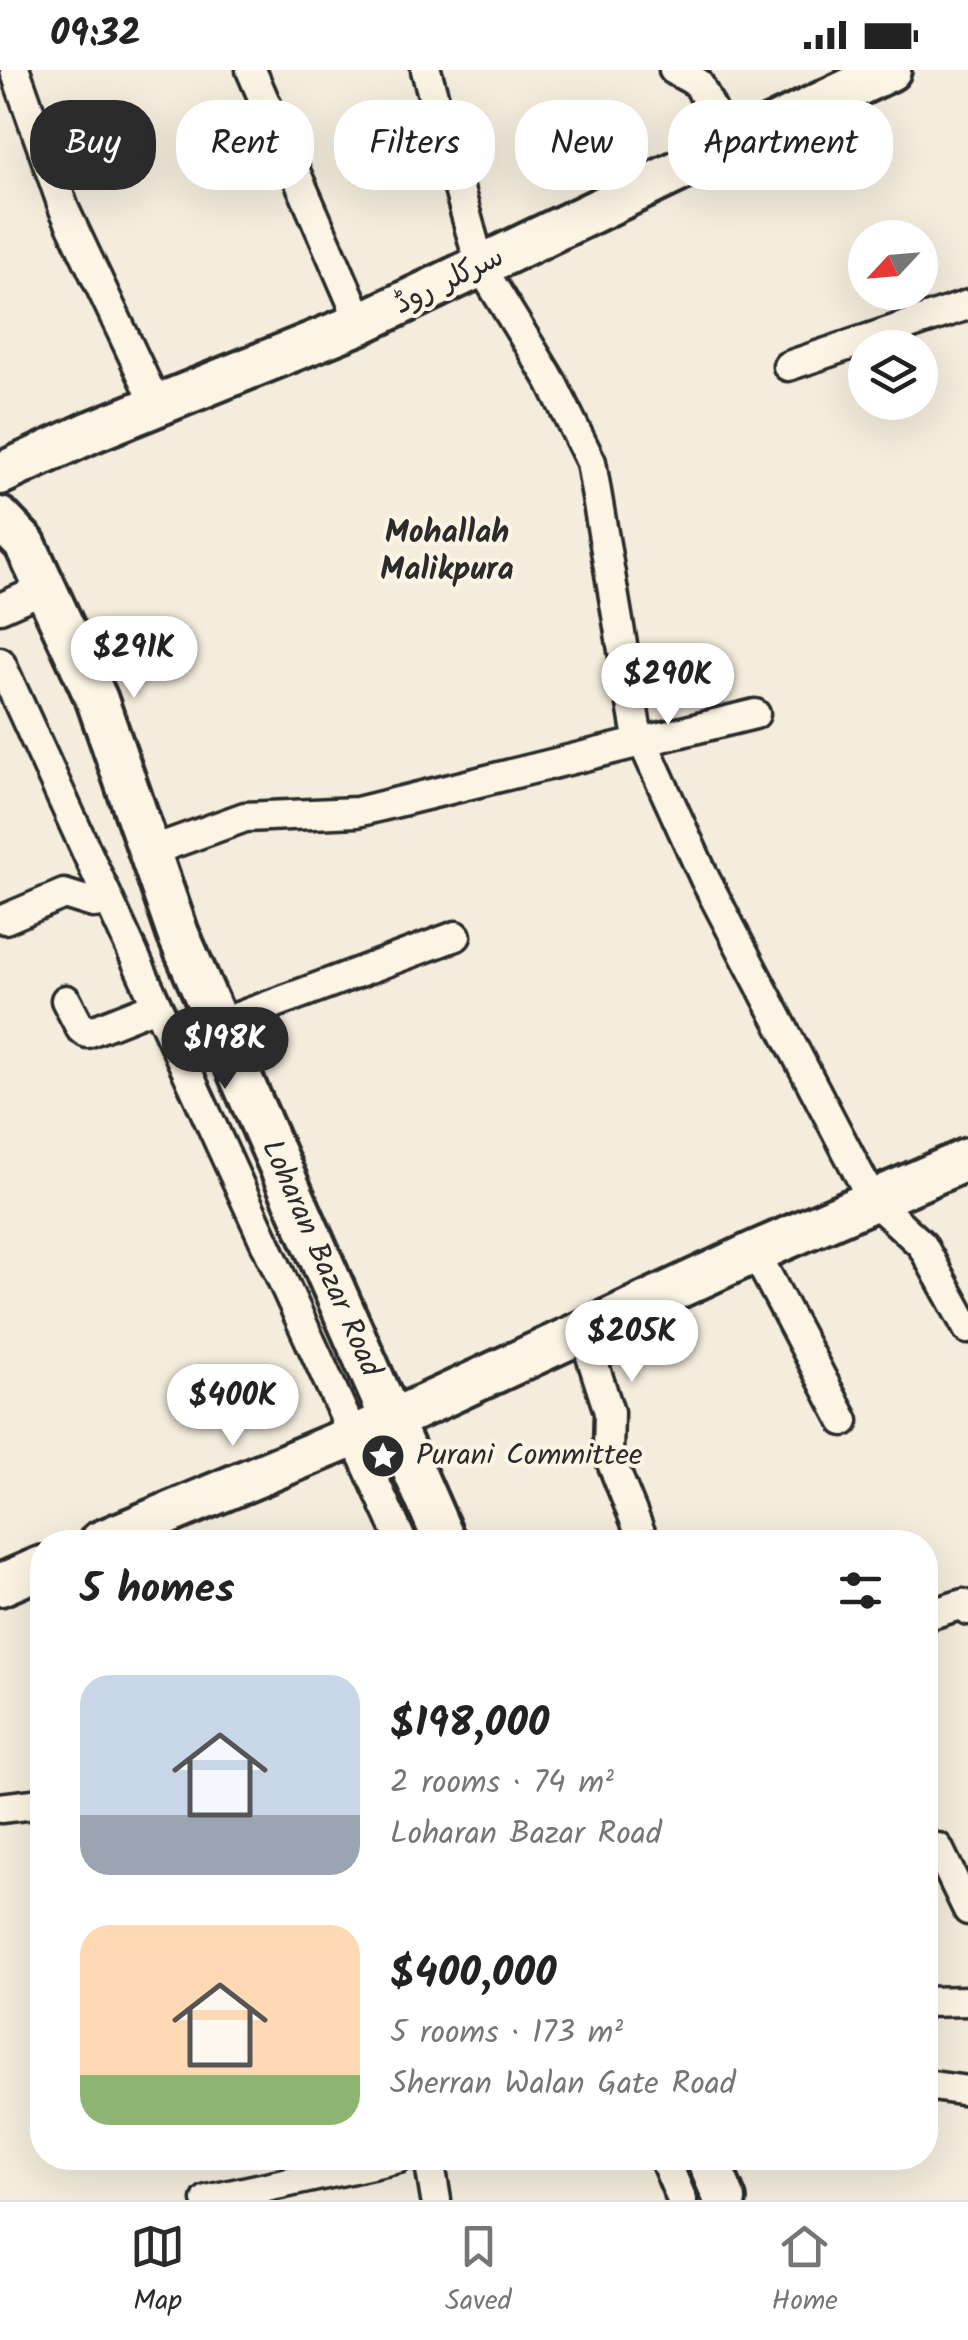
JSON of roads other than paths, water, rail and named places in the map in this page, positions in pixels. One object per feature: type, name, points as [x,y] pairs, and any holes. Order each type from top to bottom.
[{"type":"main road","name":"سرکلر روڈ","points":[[827,100],[890,70]]},
{"type":"main road","name":"سرکلر روڈ","points":[[0,474],[360,324],[668,176]]},
{"type":"main road","name":"Loharan Bazar Road","points":[[0,518],[24,544],[96,700],[178,934],[219,1024],[374,1428]]},
{"type":"main road","points":[[129,1530],[374,1428],[872,1199],[968,1159]]},
{"type":"main road","points":[[374,1428],[438,1530]]},
{"type":"main road","points":[[0,1584],[30,1572]]},
{"type":"main road","points":[[712,2170],[725,2200]]},
{"type":"street","points":[[15,70],[64,209],[158,406]]},
{"type":"street","points":[[252,70],[360,324]]},
{"type":"street","points":[[426,70],[480,265],[551,381],[591,462],[642,740],[704,879],[872,1199],[922,1245],[968,1329]]},
{"type":"street","points":[[674,70],[698,84],[706,100]]},
{"type":"street","points":[[788,366],[968,305]]},
{"type":"street","points":[[0,608],[43,589]]},
{"type":"street","name":"Loharan Bazar Road","points":[[0,662],[155,1006],[374,1428],[399,1530]]},
{"type":"street","points":[[151,851],[245,816],[357,812],[754,714]]},
{"type":"street","points":[[5,919],[64,894],[94,904],[108,901]]},
{"type":"street","points":[[219,1024],[456,936]]},
{"type":"street","points":[[66,1000],[80,1029],[88,1033],[155,1006]]},
{"type":"street","points":[[755,1252],[844,1420]]},
{"type":"street","points":[[583,1331],[609,1412],[608,1453],[639,1530]]},
{"type":"street","points":[[938,1612],[963,1604],[968,1610]]},
{"type":"street","points":[[0,1808],[30,1804]]},
{"type":"street","points":[[938,1848],[968,1910]]},
{"type":"street","points":[[938,2002],[968,2001]]},
{"type":"street","points":[[938,2087],[968,2091]]},
{"type":"street","points":[[207,2200],[344,2170]]},
{"type":"street","points":[[431,2170],[436,2200]]},
{"type":"street","points":[[669,2170],[682,2200]]},
{"type":"place","name":"Purani Committee","points":[[383,1456]]},
{"type":"district","name":"Mohallah Malikpura","points":[[447,552]]}]
